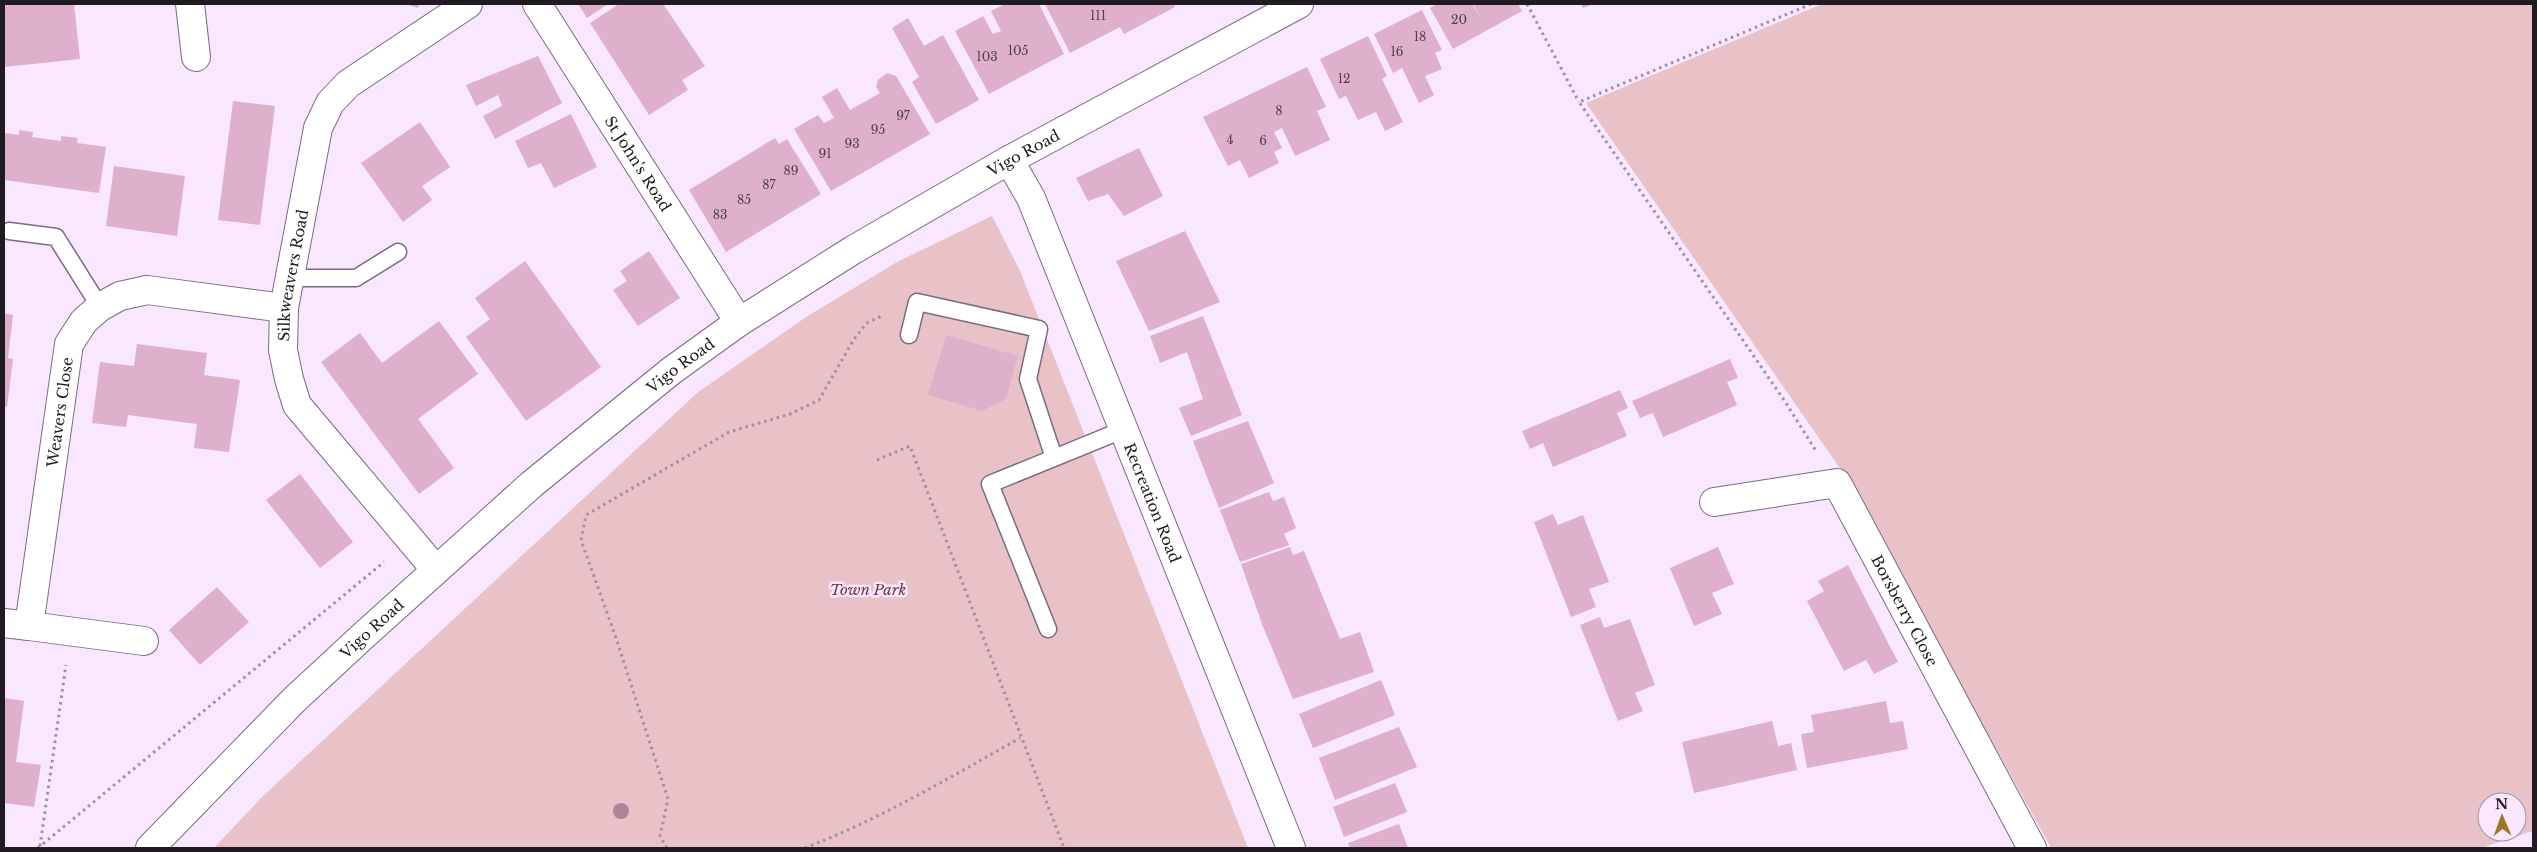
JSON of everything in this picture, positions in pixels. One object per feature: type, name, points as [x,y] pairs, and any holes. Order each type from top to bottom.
[{"type":"street","points":[[190,4],[196,57]]},
{"type":"street","name":"Silkweavers Road","points":[[436,570],[297,405],[283,350],[284,308],[318,128],[330,103],[348,84],[468,4]]},
{"type":"street","name":"St John's Road","points":[[537,4],[739,322]]},
{"type":"street","name":"Vigo Road","points":[[150,848],[294,700],[532,484],[671,371],[739,322],[853,250],[1009,160],[1299,4]]},
{"type":"street","name":"Recreation Road","points":[[1009,160],[1031,198],[1291,848]]},
{"type":"street","name":"Weavers Close","points":[[144,641],[16,624],[69,344],[84,321],[100,307],[120,296],[147,290],[284,308]]},
{"type":"street","points":[[1714,502],[1837,483]]},
{"type":"street","name":"Borsberry Close","points":[[1837,483],[2032,848]]},
{"type":"lane","points":[[9,231],[56,237],[100,307]]},
{"type":"lane","points":[[289,278],[356,278],[398,252]]},
{"type":"lane","points":[[910,334],[917,302],[1039,329],[1028,379],[1054,458]]},
{"type":"lane","points":[[1048,629],[990,484],[1125,429]]},
{"type":"path","points":[[1527,4],[1579,102],[1784,400],[1837,483]]},
{"type":"path","points":[[1579,102],[1811,4]]},
{"type":"path","points":[[667,848],[660,836],[668,799],[581,540],[586,515],[729,432],[790,414],[819,400],[854,339],[867,323],[917,302]]},
{"type":"path","points":[[877,460],[910,446],[1020,738],[1064,848]]},
{"type":"path","points":[[39,847],[410,541]]},
{"type":"path","points":[[39,847],[71,632]]},
{"type":"path","points":[[805,848],[853,830],[900,806],[1020,738]]},
{"type":"green space","points":[[1822,4],[2533,4],[2533,831],[2527,833],[2527,792],[2477,792],[2477,842],[2499,842],[2481,848],[2051,848],[1846,477],[1586,103]]},
{"type":"green space","name":"Town Park","points":[[992,216],[1020,271],[1248,848],[214,848],[262,797],[697,393],[806,317],[897,262]]},
{"type":"building","points":[[4,4],[74,4],[80,59],[4,67]]},
{"type":"building","points":[[406,4],[419,4],[418,8]]},
{"type":"building","points":[[578,4],[608,4],[587,18]]},
{"type":"building","points":[[619,4],[663,4],[705,66],[682,80],[688,90],[649,115],[590,23]]},
{"type":"building","points":[[1005,4],[1039,4],[1064,54],[989,94],[955,31],[983,16],[993,34],[1001,31],[991,11]]},
{"type":"building","points":[[1045,4],[1173,4],[1175,7],[1124,34],[1120,27],[1070,53]]},
{"type":"building","points":[[1437,4],[1472,4],[1481,18],[1473,4],[1518,4],[1522,11],[1453,49],[1430,8]]},
{"type":"building","points":[[1581,4],[1593,4],[1583,8]]},
{"type":"building","points":[[1422,10],[1442,50],[1435,53],[1442,69],[1425,76],[1434,95],[1419,103],[1402,68],[1393,73],[1374,34]]},
{"type":"building","points":[[908,18],[924,46],[943,35],[979,100],[936,124],[912,82],[919,77],[892,28]]},
{"type":"building","points":[[1368,36],[1387,76],[1382,79],[1403,122],[1385,131],[1376,112],[1358,120],[1346,96],[1339,99],[1320,59]]},
{"type":"building","points":[[538,56],[562,103],[495,139],[483,116],[502,106],[498,95],[476,106],[466,85]]},
{"type":"building","points":[[1307,67],[1326,107],[1317,111],[1330,140],[1295,156],[1282,128],[1274,132],[1282,148],[1274,152],[1279,163],[1249,178],[1240,160],[1228,166],[1203,117]]},
{"type":"building","points":[[887,73],[896,76],[930,134],[831,191],[794,129],[818,115],[824,123],[834,118],[822,97],[837,88],[850,110],[880,93],[876,87],[878,80]]},
{"type":"building","points":[[233,101],[275,106],[260,225],[218,220]]},
{"type":"building","points":[[571,114],[597,167],[554,188],[541,163],[528,168],[515,141]]},
{"type":"building","points":[[420,122],[450,167],[422,186],[432,200],[403,222],[361,163]]},
{"type":"building","points":[[19,130],[33,132],[32,137],[61,141],[61,136],[78,138],[77,143],[106,147],[99,193],[4,180],[4,133],[19,135]]},
{"type":"building","points":[[775,138],[779,144],[787,139],[821,194],[726,252],[689,190]]},
{"type":"building","points":[[1139,148],[1163,196],[1124,216],[1108,194],[1088,201],[1076,178]]},
{"type":"building","points":[[114,166],[185,176],[177,236],[106,226]]},
{"type":"building","points":[[1185,231],[1220,302],[1149,331],[1116,261]]},
{"type":"building","points":[[649,251],[680,298],[638,326],[613,290],[627,281],[620,271]]},
{"type":"building","points":[[525,261],[601,367],[526,421],[466,337],[490,319],[475,298]]},
{"type":"building","points":[[4,313],[13,315],[8,358],[13,359],[7,407],[4,406]]},
{"type":"building","points":[[1203,316],[1242,415],[1191,436],[1179,408],[1203,399],[1187,352],[1160,363],[1150,336]]},
{"type":"building","points":[[439,321],[478,374],[418,419],[454,468],[419,494],[321,362],[360,333],[382,363]]},
{"type":"building","points":[[946,335],[1018,356],[1006,399],[982,411],[928,395]]},
{"type":"building","points":[[137,344],[207,353],[204,375],[240,380],[229,452],[194,448],[197,424],[128,415],[126,427],[92,423],[100,362],[134,366]]},
{"type":"building","points":[[1730,359],[1738,378],[1727,382],[1737,405],[1663,437],[1653,413],[1640,418],[1632,401]]},
{"type":"building","points":[[1620,390],[1628,408],[1617,413],[1627,436],[1553,467],[1543,443],[1530,449],[1522,431]]},
{"type":"building","points":[[1248,421],[1274,483],[1219,508],[1193,441]]},
{"type":"building","points":[[300,474],[353,542],[320,568],[266,500]]},
{"type":"building","points":[[1269,492],[1273,501],[1284,497],[1296,528],[1284,534],[1289,545],[1240,562],[1220,510]]},
{"type":"building","points":[[1553,514],[1558,525],[1583,515],[1609,582],[1589,589],[1596,607],[1571,617],[1534,522]]},
{"type":"building","points":[[1290,547],[1293,555],[1304,551],[1340,639],[1360,632],[1374,672],[1293,699],[1262,624],[1241,564]]},
{"type":"building","points":[[1718,547],[1734,584],[1712,593],[1722,614],[1694,626],[1670,568]]},
{"type":"building","points":[[1848,565],[1898,662],[1874,674],[1866,660],[1844,671],[1807,601],[1824,591],[1818,581]]},
{"type":"building","points":[[217,587],[249,622],[200,665],[169,630]]},
{"type":"building","points":[[1600,617],[1604,628],[1630,619],[1655,685],[1635,693],[1643,711],[1618,721],[1580,625]]},
{"type":"building","points":[[1381,680],[1395,715],[1313,748],[1299,714]]},
{"type":"building","points":[[4,698],[24,701],[16,762],[41,765],[34,807],[4,803]]},
{"type":"building","points":[[1886,701],[1890,723],[1903,721],[1908,749],[1807,768],[1801,734],[1814,732],[1811,715]]},
{"type":"building","points":[[1772,721],[1778,746],[1791,743],[1797,770],[1694,793],[1682,742]]},
{"type":"building","points":[[1399,727],[1417,767],[1335,800],[1319,758]]},
{"type":"building","points":[[1395,783],[1407,812],[1344,837],[1333,807]]},
{"type":"building","points":[[1399,824],[1408,848],[1350,848],[1348,843]]}]
